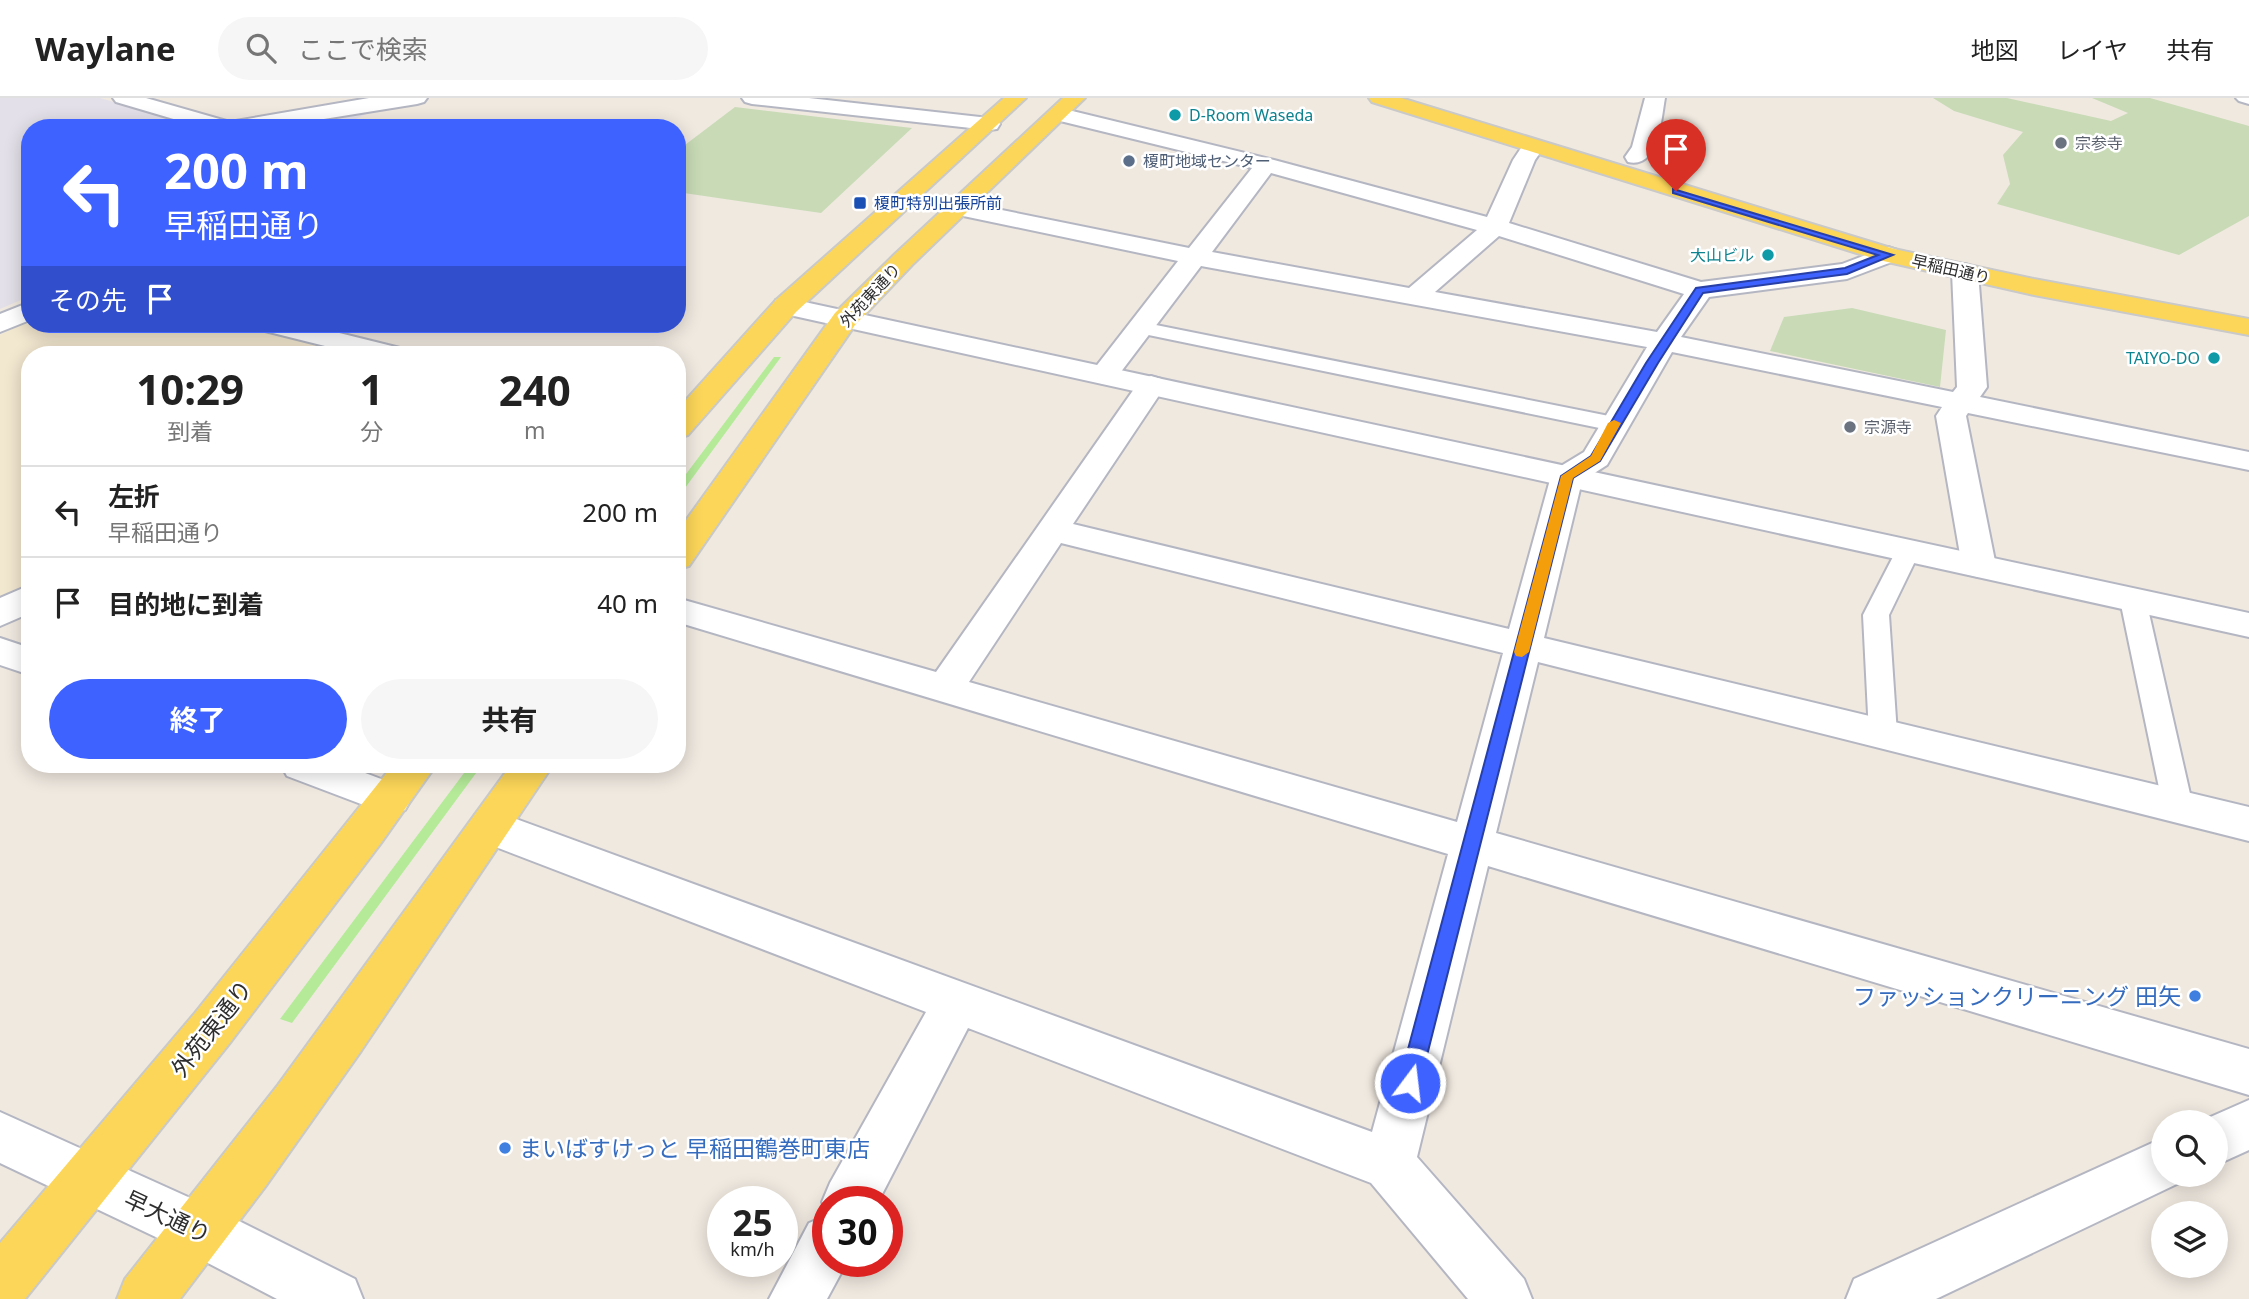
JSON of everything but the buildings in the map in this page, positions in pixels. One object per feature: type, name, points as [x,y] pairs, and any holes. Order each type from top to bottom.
[{"type":"main road","points":[[686,419],[786,306],[1016,98]]},
{"type":"main road","name":"早稲田通り","points":[[1379,98],[1888,255],[2249,327]]},
{"type":"main road","name":"早稲田通り","points":[[1441,98],[1832,219],[2023,264],[2249,306]]},
{"type":"main road","name":"外苑東通り","points":[[686,545],[845,319],[957,208],[1068,106]]},
{"type":"main road","points":[[145,1299],[201,1230],[311,1082],[528,773]]},
{"type":"main road","name":"外苑東通り","points":[[0,1286],[90,1180],[403,782]]},
{"type":"street","points":[[123,98],[164,102],[207,119]]},
{"type":"street","points":[[276,119],[333,108],[418,98]]},
{"type":"street","points":[[376,119],[418,98]]},
{"type":"street","points":[[752,98],[989,124]]},
{"type":"street","points":[[1636,157],[1643,148],[1655,98]]},
{"type":"street","points":[[1068,106],[1495,227],[1700,290],[1847,271],[1888,255]]},
{"type":"street","points":[[1415,296],[1495,227],[1524,160],[1533,147]]},
{"type":"street","points":[[1104,376],[1266,164]]},
{"type":"street","points":[[957,208],[1195,257],[1664,342],[2249,461]]},
{"type":"street","points":[[1965,272],[1972,387],[1951,416],[1979,566]]},
{"type":"street","points":[[1389,1164],[1567,476],[1596,458],[1664,342],[1700,290]]},
{"type":"street","points":[[786,306],[2249,625]]},
{"type":"street","points":[[0,324],[21,314]]},
{"type":"street","points":[[307,333],[358,346]]},
{"type":"street","points":[[945,688],[1151,386]]},
{"type":"street","points":[[1053,530],[2249,824]]},
{"type":"street","points":[[0,614],[21,602]]},
{"type":"street","points":[[686,613],[2249,1072]]},
{"type":"street","points":[[0,651],[21,659]]},
{"type":"street","points":[[349,773],[403,782]]},
{"type":"street","points":[[491,827],[1389,1164],[1504,1299]]},
{"type":"street","points":[[858,1186],[957,1002]]},
{"type":"street","points":[[2228,1134],[2249,1124]]},
{"type":"street","name":"早大通り","points":[[0,1137],[201,1230],[335,1299]]},
{"type":"street","points":[[1874,1299],[2151,1170]]},
{"type":"street","points":[[797,1299],[812,1271]]},
{"type":"lane","points":[[2244,98],[2249,99]]},
{"type":"lane","points":[[1141,328],[1614,424]]},
{"type":"lane","points":[[1884,734],[1876,615],[1908,551]]},
{"type":"lane","points":[[2133,600],[2178,807]]},
{"type":"shaded area","points":[[0,98],[100,98],[173,119],[21,119],[21,300],[0,309]]},
{"type":"shaded area","points":[[349,111],[366,114],[356,119],[309,119]]},
{"type":"shaded area","points":[[21,324],[21,333],[265,333],[320,346],[21,346],[21,588],[0,600],[0,335]]},
{"type":"green space","points":[[1933,98],[2007,98],[2111,121],[2128,113],[2092,98],[2150,98],[2249,126],[2249,216],[2179,255],[1997,204],[2010,184],[2003,155],[2023,132],[1954,111]]},
{"type":"green space","points":[[735,107],[912,128],[821,213],[686,193],[686,144]]},
{"type":"green space","points":[[1852,308],[1946,330],[1940,387],[1770,351],[1784,317]]},
{"type":"green space","points":[[774,357],[781,357],[686,487],[686,474]]},
{"type":"green space","points":[[464,773],[476,773],[292,1023],[280,1019]]},
{"type":"slow traffic","points":[[1522,652],[1567,476],[1596,458],[1614,423]]},
{"type":"place","name":"D-Room Waseda","points":[[1175,115]]},
{"type":"place","name":"宗参寺","points":[[2061,143]]},
{"type":"place","name":"榎町地域センター","points":[[1129,161]]},
{"type":"place","name":"榎町特別出張所前","points":[[860,203]]},
{"type":"place","name":"大山ビル","points":[[1768,255]]},
{"type":"place","name":"TAIYO-DO","points":[[2214,358]]},
{"type":"place","name":"宗源寺","points":[[1850,427]]},
{"type":"place","name":"ファッションクリーニング 田矢","points":[[2195,996]]},
{"type":"place","name":"まいばすけっと 早稲田鶴巻町東店","points":[[505,1148]]},
{"type":"route","points":[[1410,1083],[1567,476],[1596,458],[1664,342],[1700,290],[1847,271],[1888,255],[1676,191]]}]
